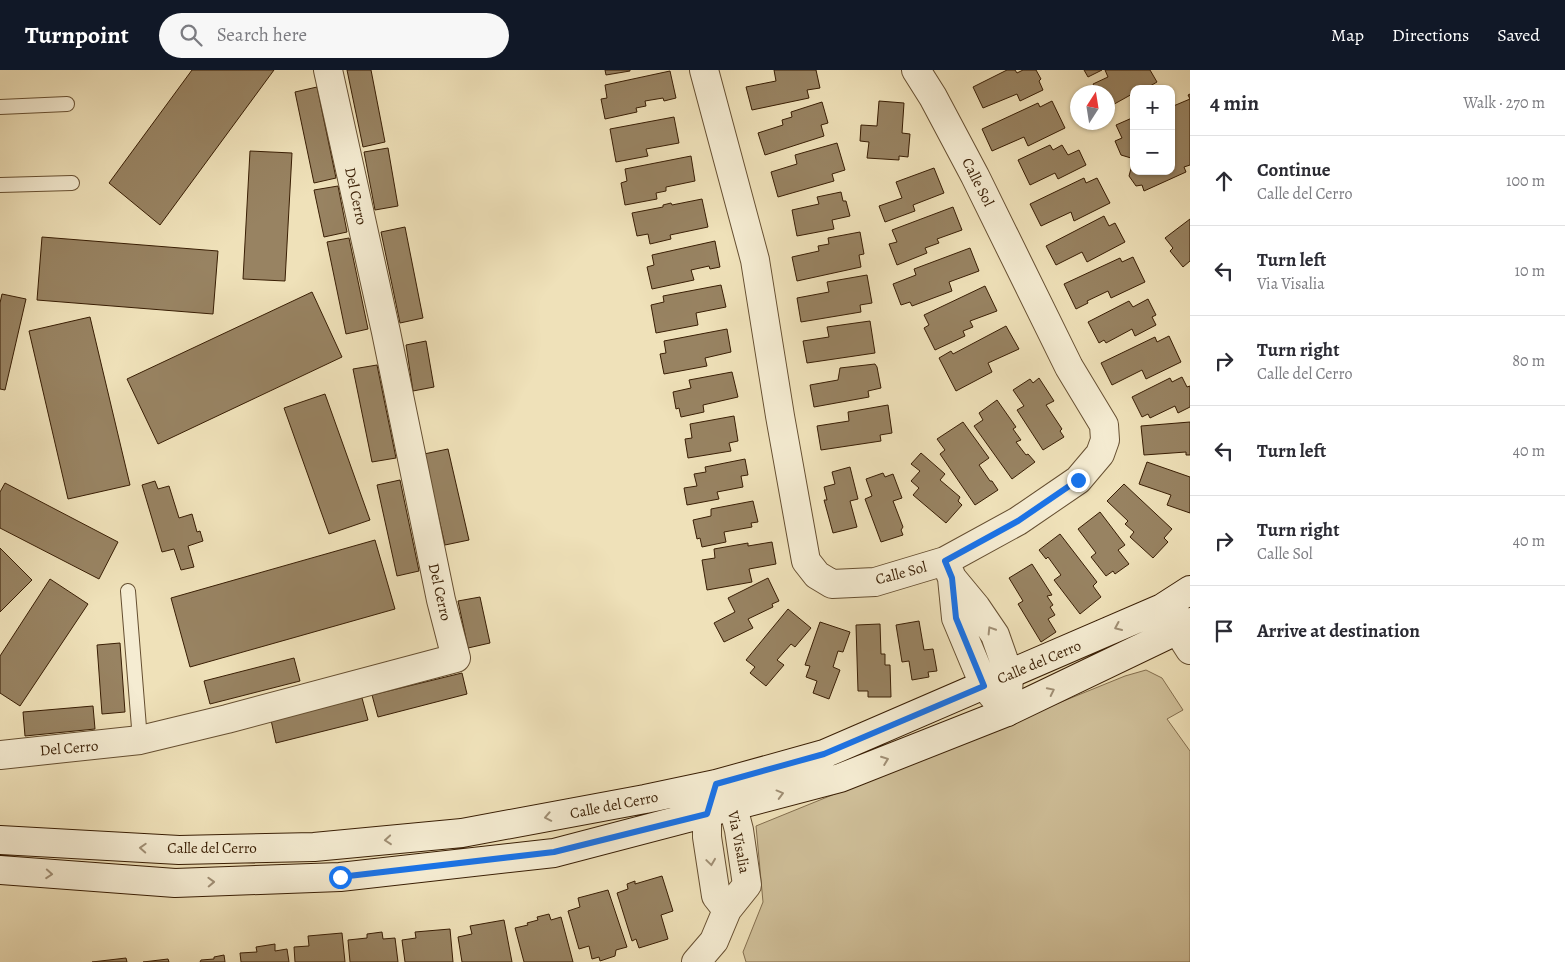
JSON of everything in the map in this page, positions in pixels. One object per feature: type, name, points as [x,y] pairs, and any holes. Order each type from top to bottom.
[{"type":"street","name":"Del Cerro","points":[[0,755],[140,740],[227,719],[456,658],[441,600],[386,332],[328,70]]},
{"type":"street","name":"Calle Sol","points":[[704,70],[755,260],[806,561],[817,575],[832,584],[875,582],[949,570],[1078,480],[1100,454],[1105,440],[1104,425],[1069,367],[975,176],[933,97],[916,70]]},
{"type":"street","points":[[949,570],[994,635],[1008,675],[1007,712]]},
{"type":"street","points":[[949,570],[956,618],[984,686],[1007,712]]},
{"type":"street","name":"Calle del Cerro","points":[[0,840],[179,850],[314,847],[462,833],[716,784],[824,754],[1162,608],[1190,590]]},
{"type":"street","points":[[1162,608],[1186,634]]},
{"type":"street","name":"Calle del Cerro","points":[[0,870],[175,883],[340,877],[554,852],[707,814],[840,778],[1007,712],[1186,634]]},
{"type":"street","name":"Via Visalia","points":[[696,962],[714,940],[727,910],[747,885],[740,830],[733,807],[716,784]]},
{"type":"street","name":"Via Visalia","points":[[716,784],[707,814],[707,837],[716,896],[727,910]]},
{"type":"lane","points":[[0,107],[67,104]]},
{"type":"lane","points":[[0,185],[72,183]]},
{"type":"lane","points":[[128,591],[140,740]]},
{"type":"shaded area","points":[[1146,670],[1162,678],[1183,710],[1167,719],[1190,751],[1190,962],[746,962],[743,952],[763,902],[756,826],[1125,676]]},
{"type":"building","points":[[192,70],[274,70],[160,225],[109,183]]},
{"type":"building","points":[[347,70],[371,70],[385,142],[363,147]]},
{"type":"building","points":[[605,70],[630,70],[630,71],[606,75]]},
{"type":"building","points":[[774,70],[816,70],[820,88],[807,90],[809,98],[752,110],[746,87],[776,81]]},
{"type":"building","points":[[1007,70],[1015,70],[1017,73],[1023,70],[1036,70],[1041,79],[1039,81],[1043,90],[1020,101],[1017,94],[983,108],[973,87]]},
{"type":"building","points":[[1084,70],[1102,70],[1088,77]]},
{"type":"building","points":[[1105,70],[1150,70],[1157,82],[1152,85],[1130,85],[1130,95],[1115,104],[1115,85],[1093,84],[1108,77]]},
{"type":"building","points":[[670,71],[676,98],[664,101],[663,98],[645,101],[646,106],[636,108],[637,112],[605,119],[601,99],[607,98],[605,85]]},
{"type":"building","points":[[317,87],[336,178],[314,183],[295,92]]},
{"type":"building","points":[[1190,99],[1190,165],[1184,167],[1186,172],[1144,191],[1142,185],[1136,186],[1129,176],[1130,172],[1130,175],[1175,175],[1175,105]]},
{"type":"building","points":[[879,101],[904,103],[902,133],[910,134],[908,157],[899,156],[899,160],[867,158],[869,142],[860,141],[861,125],[877,126]]},
{"type":"building","points":[[1052,101],[1065,128],[1028,146],[1024,137],[992,151],[982,129],[1038,103],[1040,107]]},
{"type":"building","points":[[822,102],[828,123],[821,125],[824,136],[765,155],[758,133],[783,125],[782,120],[792,117],[791,112]]},
{"type":"building","points":[[674,117],[679,143],[646,149],[648,156],[616,162],[610,129]]},
{"type":"building","points":[[1130,119],[1130,158],[1121,155],[1115,141],[1122,138],[1116,125]]},
{"type":"building","points":[[837,143],[845,170],[832,174],[834,181],[778,197],[771,172],[797,164],[795,155]]},
{"type":"building","points":[[1050,145],[1053,150],[1062,145],[1068,155],[1079,150],[1086,165],[1058,179],[1055,173],[1030,185],[1018,160]]},
{"type":"building","points":[[388,148],[398,206],[375,210],[364,152]]},
{"type":"building","points":[[250,151],[292,153],[285,281],[243,279]]},
{"type":"building","points":[[691,156],[695,181],[666,187],[666,191],[656,193],[657,199],[625,205],[621,183],[627,181],[625,169]]},
{"type":"building","points":[[934,168],[944,193],[913,205],[915,211],[885,222],[879,206],[902,198],[896,182]]},
{"type":"building","points":[[1084,178],[1086,183],[1097,178],[1110,203],[1074,221],[1071,212],[1041,226],[1030,204]]},
{"type":"building","points":[[338,186],[347,232],[324,237],[314,190]]},
{"type":"building","points":[[841,192],[843,201],[846,201],[850,216],[832,220],[834,229],[797,236],[792,210],[819,204],[817,197]]},
{"type":"building","points":[[702,199],[708,227],[670,235],[671,239],[650,244],[648,234],[637,236],[632,213],[663,207],[663,205],[671,203],[672,205]]},
{"type":"building","points":[[953,207],[962,230],[937,239],[939,243],[925,248],[927,253],[897,265],[889,244],[897,242],[892,230]]},
{"type":"building","points":[[1104,216],[1109,226],[1115,223],[1125,242],[1087,262],[1082,252],[1056,265],[1046,246]]},
{"type":"building","points":[[1190,219],[1190,261],[1183,267],[1170,251],[1173,248],[1165,238]]},
{"type":"building","points":[[405,227],[423,318],[400,323],[381,232]]},
{"type":"building","points":[[860,232],[864,254],[859,255],[861,267],[797,281],[792,257],[819,251],[818,246],[829,244],[828,238]]},
{"type":"building","points":[[42,237],[218,251],[213,314],[37,300]]},
{"type":"building","points":[[349,238],[368,329],[346,334],[327,242]]},
{"type":"building","points":[[715,241],[720,267],[710,269],[709,266],[691,270],[694,280],[652,289],[647,267],[654,265],[652,255]]},
{"type":"building","points":[[970,248],[979,271],[949,282],[952,291],[912,306],[910,302],[901,305],[893,284],[916,275],[914,269]]},
{"type":"building","points":[[1133,257],[1145,282],[1111,298],[1108,291],[1087,301],[1088,303],[1076,309],[1064,284],[1120,258],[1122,262]]},
{"type":"building","points":[[867,275],[872,303],[860,305],[861,312],[801,322],[797,298],[829,292],[827,282]]},
{"type":"building","points":[[721,285],[726,307],[696,313],[698,325],[656,333],[651,305],[664,302],[663,296]]},
{"type":"building","points":[[985,286],[997,311],[970,321],[973,327],[963,331],[965,336],[935,350],[924,328],[929,325],[924,315]]},
{"type":"building","points":[[312,292],[342,357],[158,444],[127,379]]},
{"type":"building","points":[[2,294],[26,299],[5,390],[0,389],[0,303]]},
{"type":"building","points":[[1148,299],[1156,315],[1152,317],[1156,325],[1135,336],[1132,329],[1106,343],[1104,340],[1099,343],[1088,322],[1129,301],[1133,307]]},
{"type":"building","points":[[90,317],[130,485],[68,499],[29,331]]},
{"type":"building","points":[[870,321],[875,353],[807,363],[803,341],[829,337],[827,327]]},
{"type":"building","points":[[1006,326],[1019,349],[988,363],[992,372],[956,391],[939,358],[951,351],[953,354]]},
{"type":"building","points":[[727,329],[731,352],[705,358],[707,366],[664,374],[660,354],[666,353],[664,341]]},
{"type":"building","points":[[1169,336],[1181,362],[1146,379],[1142,370],[1112,385],[1101,363],[1155,337],[1157,342]]},
{"type":"building","points":[[426,341],[434,387],[413,391],[406,345]]},
{"type":"building","points":[[875,364],[881,388],[868,391],[869,397],[814,407],[810,385],[838,380],[840,368]]},
{"type":"building","points":[[377,365],[396,458],[372,462],[353,369]]},
{"type":"building","points":[[732,372],[738,397],[703,405],[704,412],[681,417],[679,408],[676,409],[673,392],[691,388],[689,380]]},
{"type":"building","points":[[1182,377],[1187,387],[1190,386],[1190,407],[1178,413],[1175,406],[1150,418],[1148,414],[1142,417],[1132,397],[1170,378],[1172,382]]},
{"type":"building","points":[[1039,378],[1054,401],[1046,405],[1062,429],[1060,431],[1064,437],[1043,450],[1017,410],[1024,406],[1013,390],[1030,379],[1033,383]]},
{"type":"building","points":[[325,394],[370,520],[329,534],[284,408]]},
{"type":"building","points":[[997,400],[1016,427],[1013,429],[1021,440],[1016,442],[1026,455],[1028,454],[1035,462],[1012,479],[974,426],[983,420],[979,413]]},
{"type":"building","points":[[888,405],[892,433],[880,435],[881,441],[821,450],[817,426],[849,421],[848,412]]},
{"type":"building","points":[[734,416],[738,441],[729,443],[731,451],[688,458],[685,439],[692,438],[690,424]]},
{"type":"building","points":[[963,422],[989,458],[979,465],[998,490],[975,505],[940,454],[945,450],[937,439]]},
{"type":"building","points":[[1190,422],[1190,455],[1186,455],[1186,452],[1144,455],[1141,426]]},
{"type":"building","points":[[448,449],[469,540],[445,545],[424,454]]},
{"type":"building","points":[[921,453],[945,474],[940,480],[960,497],[958,501],[962,505],[946,523],[913,495],[919,488],[911,481],[920,471],[911,464]]},
{"type":"building","points":[[745,459],[748,475],[741,476],[743,487],[717,492],[719,499],[687,505],[684,488],[697,486],[694,474],[706,472],[705,467]]},
{"type":"building","points":[[1147,462],[1190,477],[1190,513],[1167,505],[1171,495],[1139,484]]},
{"type":"building","points":[[850,467],[858,499],[850,501],[857,527],[833,533],[824,500],[827,500],[824,487],[835,484],[832,472]]},
{"type":"building","points":[[883,473],[885,477],[893,474],[902,498],[893,501],[903,527],[901,530],[903,535],[881,542],[865,499],[872,496],[866,479]]},
{"type":"building","points":[[400,480],[419,571],[397,576],[377,485]]},
{"type":"building","points":[[155,481],[158,489],[169,486],[179,518],[192,514],[197,532],[200,531],[203,541],[188,546],[194,567],[181,570],[174,549],[162,552],[142,485]]},
{"type":"building","points":[[5,483],[118,542],[99,579],[0,528],[0,492]]},
{"type":"building","points":[[1124,484],[1172,529],[1164,538],[1168,542],[1153,558],[1130,537],[1134,532],[1125,524],[1128,521],[1107,501]]},
{"type":"building","points":[[753,501],[758,522],[751,523],[752,527],[724,532],[726,542],[702,547],[700,538],[697,539],[693,520],[711,516],[711,509]]},
{"type":"building","points":[[1100,512],[1125,545],[1118,550],[1129,564],[1115,574],[1113,571],[1106,576],[1091,557],[1096,553],[1078,529]]},
{"type":"building","points":[[1060,534],[1097,582],[1093,586],[1101,597],[1080,614],[1054,580],[1061,575],[1048,557],[1046,559],[1039,550]]},
{"type":"building","points":[[375,540],[395,609],[190,667],[171,598]]},
{"type":"building","points":[[772,542],[776,564],[749,569],[752,582],[707,590],[702,560],[715,558],[714,549],[748,543],[748,546]]},
{"type":"building","points":[[0,548],[32,580],[0,612]]},
{"type":"building","points":[[1032,564],[1052,595],[1047,596],[1053,605],[1050,607],[1055,615],[1048,619],[1056,632],[1041,642],[1018,604],[1023,601],[1009,578]]},
{"type":"building","points":[[768,578],[779,601],[772,604],[773,607],[748,619],[753,628],[724,642],[714,623],[735,612],[728,598]]},
{"type":"building","points":[[50,579],[88,604],[20,706],[0,693],[0,656]]},
{"type":"building","points":[[480,597],[490,643],[468,648],[458,601]]},
{"type":"building","points":[[788,609],[811,628],[795,647],[791,644],[777,660],[784,665],[766,686],[750,673],[755,667],[746,660]]},
{"type":"building","points":[[919,621],[924,650],[933,649],[937,671],[928,672],[929,677],[912,680],[909,661],[902,662],[896,625]]},
{"type":"building","points":[[820,622],[850,632],[843,652],[838,651],[833,667],[840,670],[829,699],[813,693],[817,681],[806,677],[810,666],[805,665]]},
{"type":"building","points":[[880,624],[881,654],[885,654],[885,665],[890,665],[891,697],[868,697],[868,691],[858,691],[856,625]]},
{"type":"building","points":[[120,643],[125,712],[102,714],[97,645]]},
{"type":"building","points":[[294,658],[300,681],[210,704],[204,681]]},
{"type":"building","points":[[462,673],[467,694],[378,717],[372,695]]},
{"type":"building","points":[[362,698],[368,720],[276,743],[271,720]]},
{"type":"building","points":[[93,706],[95,729],[25,736],[23,712]]},
{"type":"building","points":[[662,876],[673,911],[661,915],[668,939],[639,948],[636,939],[632,941],[617,893],[628,889],[627,884],[635,881],[635,884]]},
{"type":"building","points":[[608,890],[627,947],[616,950],[615,956],[600,961],[599,957],[592,959],[589,946],[579,949],[568,911],[580,907],[578,898]]},
{"type":"building","points":[[549,914],[551,920],[561,917],[573,962],[524,962],[515,928],[528,925],[527,923],[538,920],[537,917]]},
{"type":"building","points":[[504,920],[512,962],[462,962],[458,937],[472,934],[470,926]]},
{"type":"building","points":[[450,929],[453,962],[405,962],[402,940],[416,938],[415,932]]},
{"type":"building","points":[[382,932],[383,939],[395,938],[398,962],[350,962],[348,940],[367,938],[367,934]]},
{"type":"building","points":[[342,933],[345,962],[295,962],[294,947],[309,946],[308,936]]},
{"type":"building","points":[[275,944],[275,951],[287,949],[289,962],[241,962],[240,953],[257,952],[256,947]]},
{"type":"building","points":[[224,955],[225,962],[200,962],[201,960],[214,959],[214,957]]},
{"type":"building","points":[[126,958],[127,962],[92,962]]},
{"type":"building","points":[[168,959],[169,962],[143,962]]},
{"type":"route","points":[[340,877],[554,852],[707,814],[716,784],[824,754],[984,686],[956,618],[952,578],[945,561],[1018,521],[1078,480]]}]
